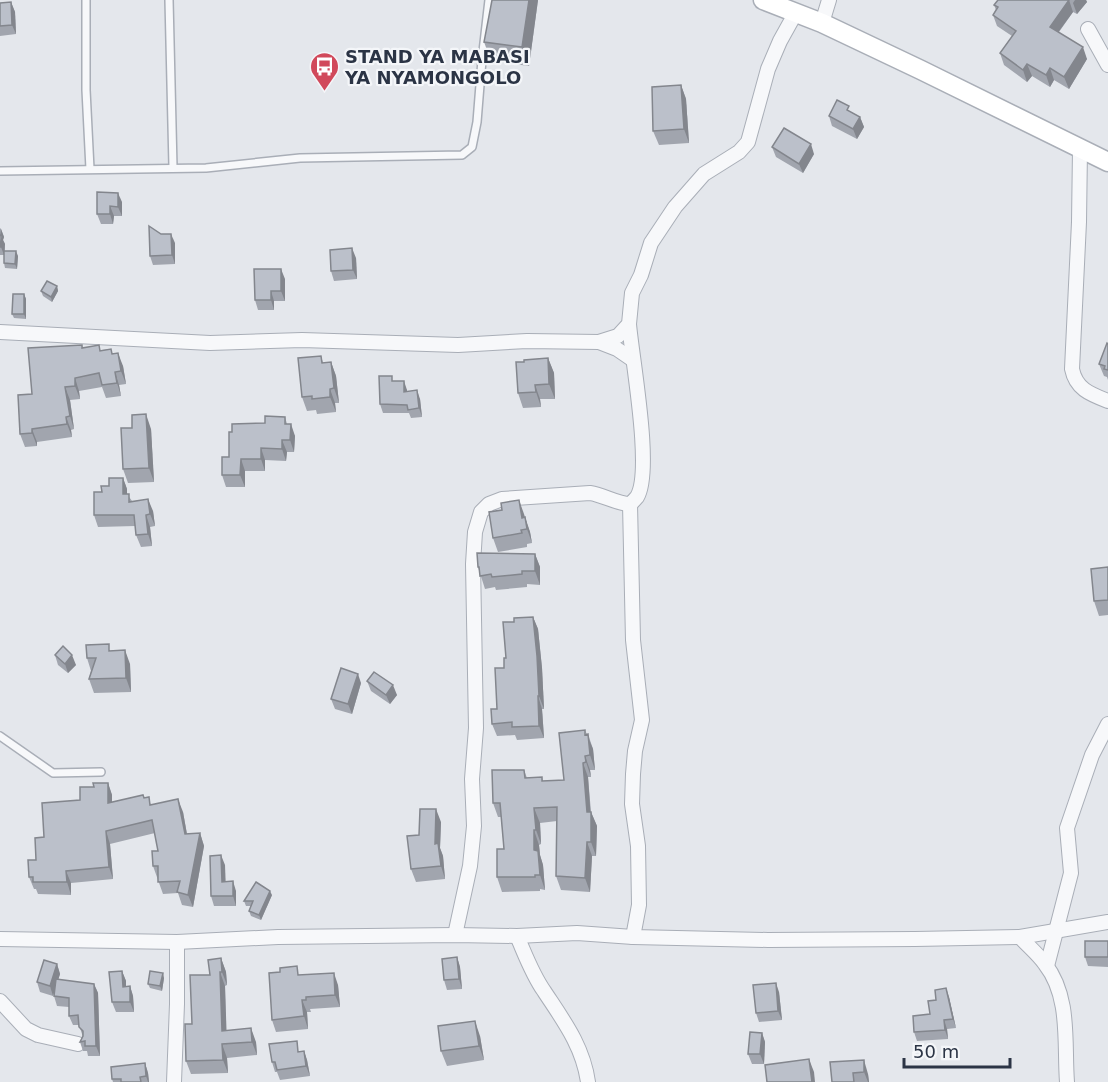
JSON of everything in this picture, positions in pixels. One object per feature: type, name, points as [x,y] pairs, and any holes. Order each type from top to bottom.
[{"type":"main road","points":[[763,0],[822,23],[1011,113],[1080,149],[1107,159]]},
{"type":"street","points":[[822,23],[830,0]]},
{"type":"street","points":[[455,935],[470,866],[474,826],[472,779],[476,728],[473,564],[478,518],[486,507],[494,502],[519,498],[590,493],[630,504],[637,498],[643,467],[641,421],[629,324],[632,293],[657,231],[675,207],[697,180],[739,152],[748,142],[768,69],[795,14]]},
{"type":"street","points":[[1088,29],[1108,65]]},
{"type":"street","points":[[1080,149],[1072,369],[1074,380],[1081,387],[1108,401]]},
{"type":"street","points":[[0,332],[210,343],[302,340],[458,345],[527,341],[599,342],[618,336],[629,324]]},
{"type":"street","points":[[599,342],[633,360]]},
{"type":"street","points":[[630,504],[633,640],[642,720],[635,751],[633,774],[632,804],[638,846],[639,905],[633,936]]},
{"type":"street","points":[[1047,966],[1071,873],[1066,828],[1092,755],[1108,724]]},
{"type":"street","points":[[0,939],[177,942],[278,937],[517,936],[577,933],[823,940],[1020,937],[1108,922]]},
{"type":"street","points":[[517,936],[535,976],[571,1032],[584,1058],[588,1082]]},
{"type":"street","points":[[1020,937],[1047,966],[1060,996],[1065,1029],[1067,1082]]},
{"type":"street","points":[[174,1082],[177,942]]},
{"type":"street","points":[[0,1000],[26,1029],[38,1035],[78,1044]]},
{"type":"lane","points":[[86,0],[86,90],[90,169]]},
{"type":"lane","points":[[169,0],[173,168]]},
{"type":"lane","points":[[0,171],[206,168],[300,158],[462,155],[472,147],[477,122],[489,0]]},
{"type":"lane","points":[[0,736],[53,773],[101,772]]},
{"type":"building","points":[[492,0],[529,0],[522,47],[484,42]]},
{"type":"building","points":[[998,0],[1069,0],[1050,27],[1083,47],[1064,77],[1050,68],[1046,75],[1027,64],[1023,70],[1000,53],[1016,31],[993,15],[998,7],[994,5]]},
{"type":"building","points":[[11,2],[12,25],[0,26],[0,3]]},
{"type":"building","points":[[681,85],[684,129],[653,131],[652,87]]},
{"type":"building","points":[[837,100],[849,106],[847,110],[860,117],[853,129],[829,116]]},
{"type":"building","points":[[784,128],[811,144],[799,164],[772,147]]},
{"type":"building","points":[[97,192],[118,193],[118,207],[110,206],[110,214],[97,214]]},
{"type":"building","points":[[149,226],[161,234],[171,234],[172,255],[150,256]]},
{"type":"building","points":[[352,248],[353,270],[331,271],[330,250]]},
{"type":"building","points":[[4,251],[16,251],[15,264],[4,263]]},
{"type":"building","points":[[254,269],[281,269],[281,291],[271,291],[271,300],[255,300]]},
{"type":"building","points":[[47,281],[57,286],[51,297],[41,291]]},
{"type":"building","points":[[13,294],[24,294],[24,314],[12,314]]},
{"type":"building","points":[[1108,344],[1108,370],[1099,364]]},
{"type":"building","points":[[82,345],[82,348],[99,345],[100,351],[111,349],[112,354],[118,353],[121,371],[115,372],[117,383],[102,385],[99,373],[75,378],[75,386],[65,387],[70,416],[66,417],[67,424],[32,429],[32,433],[20,434],[18,395],[32,394],[28,348]]},
{"type":"building","points":[[321,356],[322,363],[331,362],[334,388],[330,389],[330,397],[312,399],[312,396],[302,397],[298,358]]},
{"type":"building","points":[[548,358],[549,384],[535,385],[536,392],[518,393],[516,362]]},
{"type":"building","points":[[379,376],[392,376],[392,381],[404,381],[404,392],[417,390],[419,408],[408,410],[407,405],[380,404]]},
{"type":"building","points":[[146,414],[149,468],[123,469],[121,428],[132,428],[132,415]]},
{"type":"building","points":[[265,416],[285,417],[285,424],[291,424],[290,440],[282,440],[282,449],[261,448],[261,459],[241,459],[240,475],[222,475],[222,457],[229,457],[229,432],[232,432],[232,424],[265,423]]},
{"type":"building","points":[[109,478],[123,478],[123,494],[129,494],[129,502],[148,499],[150,514],[146,515],[148,534],[136,535],[134,515],[94,515],[94,492],[102,492],[101,486],[109,486]]},
{"type":"building","points":[[519,500],[522,518],[525,517],[527,529],[521,530],[522,533],[493,538],[489,512],[502,510],[501,503]]},
{"type":"building","points":[[477,553],[535,554],[535,571],[492,577],[491,574],[480,576]]},
{"type":"building","points":[[1108,567],[1108,600],[1094,601],[1091,569]]},
{"type":"building","points":[[533,617],[537,656],[539,726],[512,727],[512,722],[492,724],[491,709],[497,709],[495,668],[504,668],[504,658],[506,658],[503,622],[514,622],[514,618]]},
{"type":"building","points":[[109,644],[109,651],[125,650],[126,678],[89,679],[96,658],[87,658],[86,645]]},
{"type":"building","points":[[63,646],[72,655],[65,664],[55,655]]},
{"type":"building","points":[[341,668],[358,674],[348,704],[331,699]]},
{"type":"building","points":[[374,672],[393,685],[386,695],[367,681]]},
{"type":"building","points":[[585,730],[585,735],[588,734],[590,755],[585,756],[586,762],[583,763],[587,812],[591,812],[591,842],[587,842],[585,878],[556,876],[557,807],[534,808],[536,830],[534,830],[534,850],[538,851],[540,875],[497,877],[497,849],[504,849],[500,803],[493,803],[492,770],[524,770],[525,778],[542,777],[542,781],[564,780],[559,733]]},
{"type":"building","points":[[93,783],[108,783],[108,803],[143,795],[144,798],[149,797],[150,805],[178,799],[185,834],[200,833],[188,895],[177,892],[180,881],[158,882],[158,866],[153,866],[152,851],[158,851],[152,820],[106,831],[109,867],[66,871],[67,882],[33,882],[33,877],[29,877],[28,860],[36,860],[35,838],[44,837],[42,803],[80,800],[80,787],[94,787]]},
{"type":"building","points":[[420,809],[436,809],[435,844],[438,843],[441,866],[411,869],[407,836],[419,835]]},
{"type":"building","points":[[221,855],[222,882],[233,881],[233,896],[211,896],[210,856]]},
{"type":"building","points":[[256,882],[270,891],[259,915],[249,911],[253,901],[244,901]]},
{"type":"building","points":[[1085,941],[1108,941],[1108,957],[1085,957]]},
{"type":"building","points":[[457,957],[459,979],[444,980],[442,959]]},
{"type":"building","points":[[221,958],[222,1031],[251,1028],[252,1042],[222,1044],[223,1060],[186,1061],[185,1024],[192,1024],[190,975],[210,975],[208,960]]},
{"type":"building","points":[[44,960],[57,964],[50,986],[37,982]]},
{"type":"building","points":[[297,966],[298,975],[334,973],[335,995],[306,997],[306,1000],[302,1000],[304,1016],[272,1020],[269,973],[280,972],[280,968]]},
{"type":"building","points":[[122,971],[123,987],[130,986],[130,1002],[112,1002],[109,972]]},
{"type":"building","points":[[150,971],[163,973],[160,986],[148,984]]},
{"type":"building","points":[[56,979],[94,984],[96,1046],[85,1046],[85,1041],[80,1042],[83,1031],[79,1027],[78,1015],[69,1016],[69,998],[54,996]]},
{"type":"building","points":[[776,983],[778,1011],[756,1013],[753,985]]},
{"type":"building","points":[[946,988],[953,1019],[944,1020],[945,1030],[914,1032],[913,1016],[930,1014],[928,1001],[936,1000],[935,990]]},
{"type":"building","points":[[475,1021],[479,1046],[441,1051],[438,1026]]},
{"type":"building","points":[[750,1032],[762,1033],[760,1054],[748,1054]]},
{"type":"building","points":[[297,1041],[298,1052],[304,1051],[306,1066],[277,1070],[275,1062],[272,1062],[269,1044]]},
{"type":"building","points":[[809,1059],[812,1082],[767,1082],[765,1065]]},
{"type":"building","points":[[864,1060],[864,1072],[853,1073],[854,1082],[832,1082],[830,1062]]},
{"type":"building","points":[[145,1063],[146,1076],[140,1077],[141,1082],[121,1082],[121,1079],[112,1079],[111,1067]]},
{"type":"place","name":"STAND YA MABASI YA NYAMONGOLO","points":[[324,92]]}]
